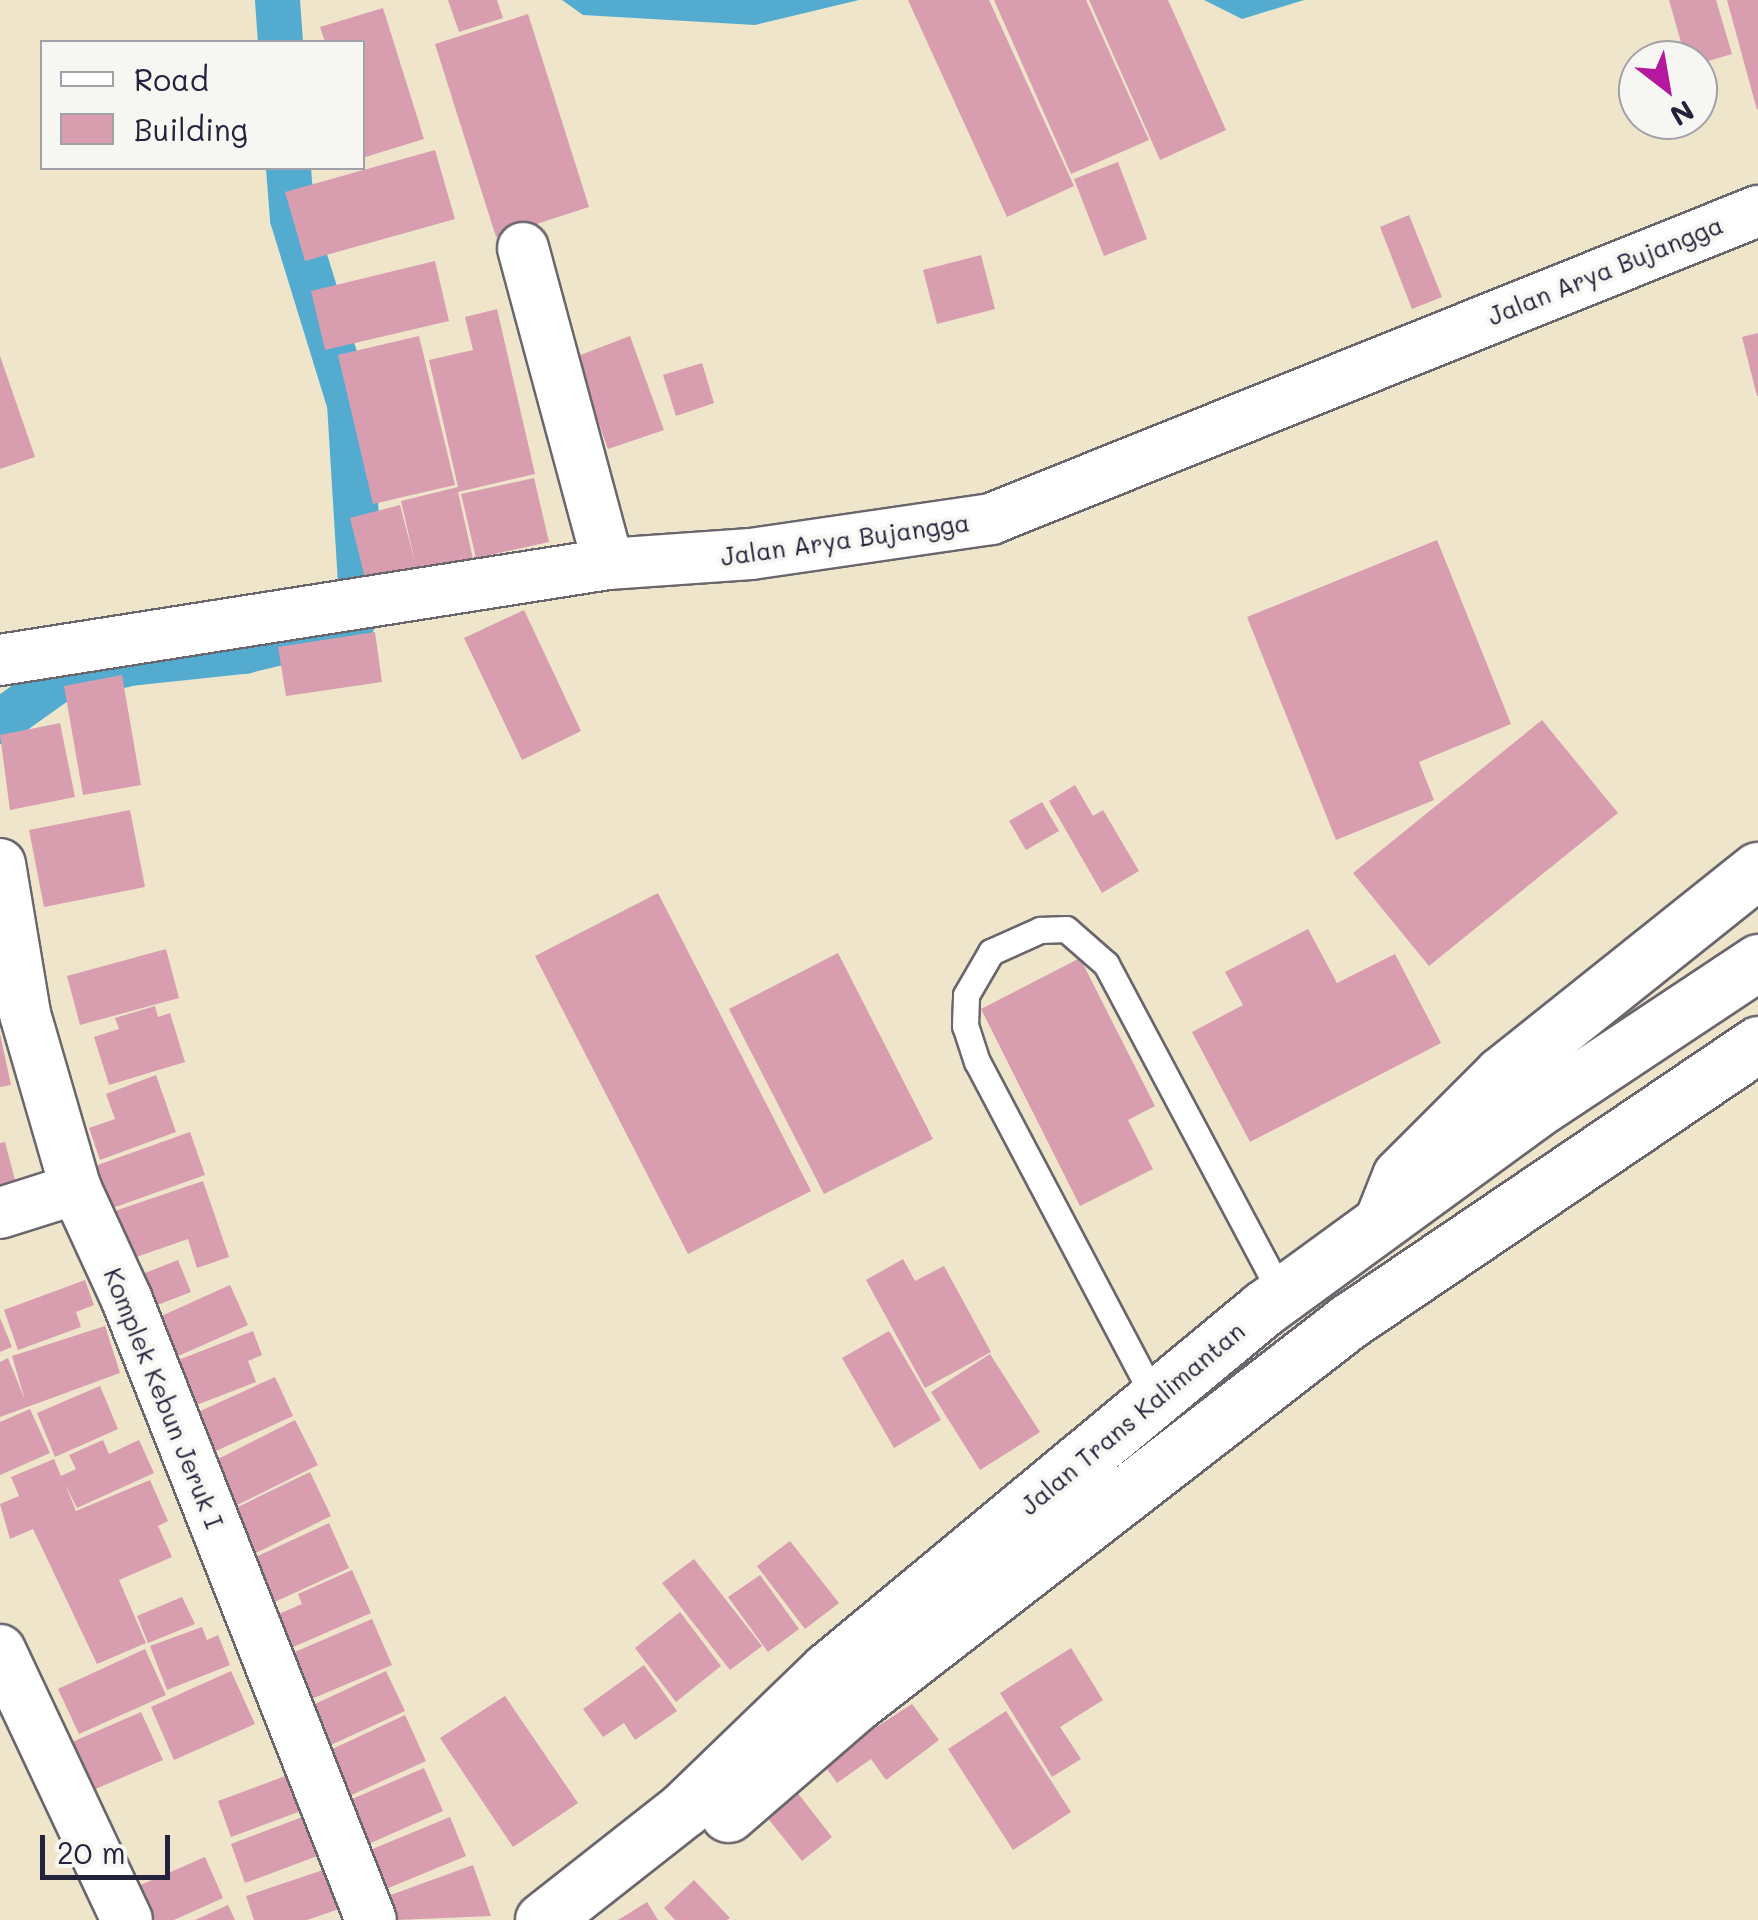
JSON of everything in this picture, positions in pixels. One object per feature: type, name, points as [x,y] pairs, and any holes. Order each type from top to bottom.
[{"type":"main road","points":[[1382,1221],[1400,1176],[1502,1074],[1758,870]]},
{"type":"main road","name":"Jalan Trans Kalimantan","points":[[542,1920],[684,1808],[828,1670],[1282,1295],[1382,1221],[1758,962]]},
{"type":"main road","name":"Jalan Trans Kalimantan","points":[[599,1920],[856,1704],[1348,1321],[1758,1044]]},
{"type":"street","name":"Jalan Arya Bujangga","points":[[0,660],[608,564],[751,554],[990,519],[1758,210]]},
{"type":"street","points":[[524,248],[608,564]]},
{"type":"street","name":"Komplek Kebun Jeruk I","points":[[0,864],[24,1014],[76,1190],[127,1300],[370,1920]]},
{"type":"street","points":[[0,1212],[76,1190]]},
{"type":"street","points":[[0,1650],[127,1920]]},
{"type":"lane","points":[[1155,1399],[977,1062],[965,1026],[966,995],[991,952],[1040,930],[1066,928],[1106,964],[1282,1295]]},
{"type":"water","points":[[562,0],[859,0],[755,25],[583,15]]},
{"type":"water","points":[[1204,0],[1304,0],[1242,19]]},
{"type":"building","points":[[448,0],[497,0],[503,18],[459,32]]},
{"type":"building","points":[[908,0],[989,0],[1074,186],[1007,217]]},
{"type":"building","points":[[994,0],[1086,0],[1149,140],[1071,174]]},
{"type":"building","points":[[1089,0],[1168,0],[1226,130],[1160,160]]},
{"type":"building","points":[[1669,0],[1716,0],[1732,54],[1718,58],[1718,40],[1680,40]]},
{"type":"building","points":[[1727,0],[1758,0],[1757,110]]},
{"type":"building","points":[[383,8],[424,139],[365,157],[365,40],[324,40],[320,27]]},
{"type":"building","points":[[528,14],[589,207],[496,237],[435,44]]},
{"type":"building","points":[[435,150],[455,219],[305,261],[285,192]]},
{"type":"building","points":[[1118,162],[1147,239],[1104,256],[1074,179]]},
{"type":"building","points":[[1409,215],[1442,297],[1412,309],[1380,227]]},
{"type":"building","points":[[981,255],[995,309],[937,324],[923,270]]},
{"type":"building","points":[[435,261],[449,321],[325,350],[311,291]]},
{"type":"building","points":[[497,309],[535,474],[458,492],[473,559],[366,582],[350,518],[400,505],[415,562],[401,501],[458,487],[429,360],[473,350],[465,317]]},
{"type":"building","points":[[1758,333],[1758,396],[1757,396],[1742,337]]},
{"type":"building","points":[[419,336],[455,485],[373,504],[338,355]]},
{"type":"building","points":[[630,336],[664,430],[608,449],[575,357]]},
{"type":"building","points":[[0,356],[35,457],[0,469]]},
{"type":"building","points":[[702,363],[714,403],[676,416],[663,375]]},
{"type":"building","points":[[534,478],[549,542],[476,558],[461,494]]},
{"type":"building","points":[[1437,540],[1511,724],[1419,762],[1434,800],[1336,840],[1247,617]]},
{"type":"building","points":[[524,610],[581,731],[522,760],[464,638]]},
{"type":"building","points":[[375,632],[382,682],[286,696],[278,647]]},
{"type":"building","points":[[122,675],[141,785],[83,795],[64,686]]},
{"type":"building","points":[[1542,720],[1618,813],[1429,966],[1353,873]]},
{"type":"building","points":[[60,723],[75,797],[10,810],[0,735]]},
{"type":"building","points":[[1075,785],[1093,816],[1103,810],[1139,871],[1102,893],[1049,801]]},
{"type":"building","points":[[1042,802],[1059,831],[1026,850],[1009,821]]},
{"type":"building","points":[[130,810],[145,887],[44,907],[29,830]]},
{"type":"building","points":[[658,893],[811,1191],[688,1254],[535,956]]},
{"type":"building","points":[[1308,929],[1337,983],[1395,954],[1441,1043],[1250,1142],[1192,1032],[1243,1005],[1225,972]]},
{"type":"building","points":[[166,949],[179,998],[80,1025],[67,976]]},
{"type":"building","points":[[838,953],[933,1139],[824,1194],[729,1009]]},
{"type":"building","points":[[1080,958],[1155,1106],[1128,1120],[1153,1169],[1080,1206],[981,1009]]},
{"type":"building","points":[[155,1006],[158,1017],[170,1013],[185,1062],[109,1085],[94,1037],[119,1029],[115,1018]]},
{"type":"building","points":[[0,1034],[11,1085],[0,1087]]},
{"type":"building","points":[[156,1075],[176,1132],[100,1160],[89,1128],[115,1119],[106,1094]]},
{"type":"building","points":[[190,1132],[205,1175],[107,1210],[92,1167]]},
{"type":"building","points":[[5,1142],[16,1184],[0,1188],[0,1143]]},
{"type":"building","points":[[203,1181],[229,1257],[197,1268],[188,1239],[122,1262],[106,1214]]},
{"type":"building","points":[[903,1259],[915,1281],[944,1266],[991,1352],[925,1388],[866,1280]]},
{"type":"building","points":[[178,1260],[191,1292],[142,1311],[130,1279]]},
{"type":"building","points":[[85,1280],[94,1305],[76,1312],[81,1327],[18,1350],[4,1310]]},
{"type":"building","points":[[230,1285],[248,1325],[176,1357],[159,1317]]},
{"type":"building","points":[[0,1318],[12,1347],[0,1352]]},
{"type":"building","points":[[105,1326],[120,1373],[0,1417],[0,1362],[8,1358],[25,1400],[12,1356]]},
{"type":"building","points":[[253,1331],[262,1355],[248,1361],[256,1382],[186,1409],[168,1364]]},
{"type":"building","points":[[889,1331],[941,1420],[894,1448],[842,1358]]},
{"type":"building","points":[[990,1354],[1040,1432],[980,1470],[931,1392]]},
{"type":"building","points":[[275,1377],[293,1416],[205,1456],[187,1417]]},
{"type":"building","points":[[100,1386],[118,1429],[55,1457],[37,1413]]},
{"type":"building","points":[[30,1409],[50,1453],[0,1475],[0,1422]]},
{"type":"building","points":[[295,1420],[318,1465],[231,1508],[208,1464]]},
{"type":"building","points":[[103,1440],[109,1454],[139,1440],[154,1473],[77,1508],[65,1484],[76,1511],[150,1480],[168,1521],[158,1526],[172,1557],[119,1580],[146,1643],[97,1664],[33,1529],[10,1539],[0,1504],[19,1496],[11,1477],[54,1459],[61,1476],[76,1469],[69,1455]]},
{"type":"building","points":[[310,1472],[331,1516],[246,1558],[215,1518]]},
{"type":"building","points":[[329,1523],[349,1568],[257,1610],[236,1566]]},
{"type":"building","points":[[790,1541],[839,1603],[805,1629],[757,1566]]},
{"type":"building","points":[[694,1559],[762,1646],[730,1670],[662,1583]]},
{"type":"building","points":[[352,1570],[371,1613],[282,1652],[267,1619],[302,1604],[298,1594]]},
{"type":"building","points":[[760,1575],[799,1629],[768,1652],[728,1597]]},
{"type":"building","points":[[182,1597],[195,1624],[148,1643],[137,1616]]},
{"type":"building","points":[[680,1612],[721,1666],[676,1702],[635,1648]]},
{"type":"building","points":[[372,1619],[392,1665],[302,1703],[283,1657]]},
{"type":"building","points":[[202,1627],[207,1640],[218,1635],[230,1665],[167,1690],[150,1646]]},
{"type":"building","points":[[1071,1648],[1103,1700],[1060,1727],[1081,1759],[1052,1777],[1000,1693]]},
{"type":"building","points":[[145,1649],[166,1695],[79,1734],[58,1689]]},
{"type":"building","points":[[644,1665],[677,1711],[635,1740],[624,1723],[603,1737],[583,1709]]},
{"type":"building","points":[[231,1671],[255,1724],[174,1760],[151,1707]]},
{"type":"building","points":[[386,1671],[405,1711],[320,1750],[302,1710]]},
{"type":"building","points":[[505,1696],[578,1803],[513,1847],[440,1738]]},
{"type":"building","points":[[912,1704],[939,1740],[886,1780],[871,1759],[837,1783],[822,1762]]},
{"type":"building","points":[[1006,1711],[1071,1812],[1013,1850],[948,1749]]},
{"type":"building","points":[[141,1712],[163,1760],[77,1797],[56,1749]]},
{"type":"building","points":[[405,1715],[426,1761],[334,1803],[326,1752]]},
{"type":"building","points":[[424,1768],[443,1811],[355,1850],[336,1806]]},
{"type":"building","points":[[288,1775],[301,1811],[231,1837],[218,1801]]},
{"type":"building","points":[[793,1787],[832,1837],[802,1861],[762,1811]]},
{"type":"building","points":[[305,1816],[320,1855],[245,1883],[231,1844]]},
{"type":"building","points":[[450,1817],[466,1856],[369,1896],[353,1857]]},
{"type":"building","points":[[205,1857],[223,1898],[174,1920],[151,1920],[136,1887]]},
{"type":"building","points":[[473,1865],[491,1916],[396,1920],[388,1896]]},
{"type":"building","points":[[329,1868],[342,1908],[307,1920],[254,1920],[246,1896]]},
{"type":"building","points":[[694,1880],[730,1918],[675,1920],[664,1908]]},
{"type":"building","points":[[647,1902],[658,1920],[618,1920]]},
{"type":"building","points":[[228,1905],[235,1920],[195,1920]]},
{"type":"waterway","points":[[277,0],[280,40]]},
{"type":"waterway","points":[[288,170],[292,218],[349,403],[360,584]]},
{"type":"waterway","points":[[0,721],[56,681],[130,663],[243,651],[351,625]]}]
